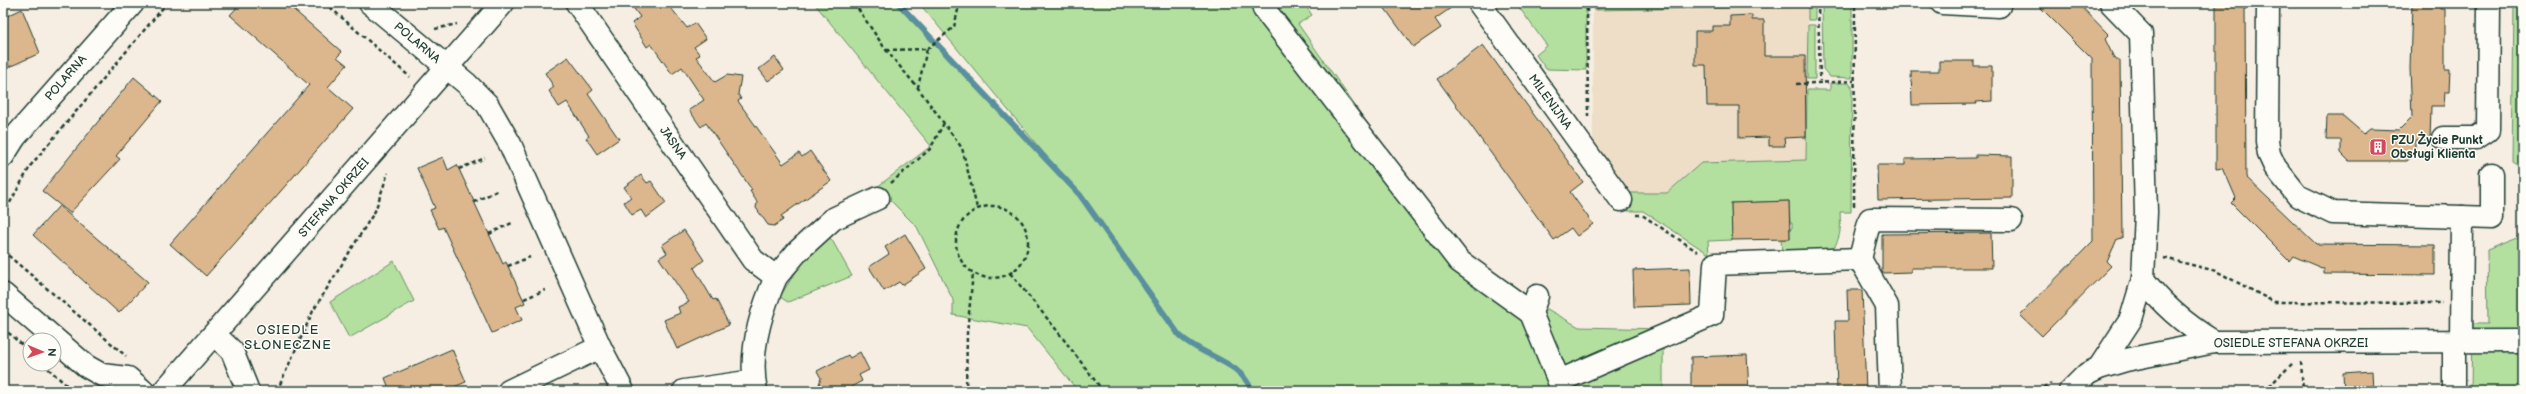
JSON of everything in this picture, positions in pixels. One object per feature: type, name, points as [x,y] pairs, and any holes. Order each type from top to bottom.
[{"type":"street","name":"POLARNA","points":[[3,156],[9,132],[132,3]]},
{"type":"street","name":"POLARNA","points":[[370,3],[487,104],[510,144],[600,348],[623,391]]},
{"type":"street","name":"STEFANA OKRZEI","points":[[164,391],[215,335],[503,3]]},
{"type":"street","name":"JASNA","points":[[577,3],[753,260],[776,277]]},
{"type":"street","name":"MILENIJNA","points":[[1479,3],[1621,200]]},
{"type":"street","points":[[1942,3],[1999,6]]},
{"type":"street","points":[[2099,368],[2131,318],[2143,279],[2146,212],[2141,34],[2111,3]]},
{"type":"street","points":[[2268,3],[2267,147],[2275,167],[2298,196],[2333,213],[2492,218],[2492,174]]},
{"type":"street","points":[[2442,138],[2476,138],[2488,130],[2489,3]]},
{"type":"street","points":[[1264,9],[1459,261],[1534,305],[1561,386],[1712,315],[1715,264],[1860,259]]},
{"type":"street","points":[[684,391],[755,386],[758,327],[766,300],[776,277],[798,250],[833,219],[878,198]]},
{"type":"street","points":[[2454,391],[2457,342],[2462,304],[2462,217]]},
{"type":"street","points":[[1890,391],[1888,306],[1860,259],[1870,219],[2011,220]]},
{"type":"street","points":[[2143,279],[2158,299],[2194,330],[2214,342]]},
{"type":"street","points":[[3,294],[86,366],[102,375],[128,378],[143,391]]},
{"type":"street","points":[[215,335],[232,352],[248,391]]},
{"type":"street","name":"OSIEDLE STEFANA OKRZEI","points":[[2070,391],[2087,374],[2099,368],[2126,360],[2214,342],[2300,349],[2457,342],[2523,341]]},
{"type":"street","points":[[509,391],[600,348]]},
{"type":"path","points":[[3,214],[31,165],[167,3]]},
{"type":"path","points":[[325,3],[414,80]]},
{"type":"path","points":[[854,3],[886,50],[918,88],[962,148],[977,208]]},
{"type":"path","points":[[886,50],[927,49],[954,27],[958,16],[958,10],[953,3]]},
{"type":"path","points":[[1588,124],[1587,6],[1600,3]]},
{"type":"path","points":[[1818,3],[1820,81]]},
{"type":"path","points":[[1855,3],[1854,212],[1868,227]]},
{"type":"path","points":[[431,33],[435,29],[464,22]]},
{"type":"path","points":[[918,88],[927,49]]},
{"type":"path","points":[[1796,84],[1820,81],[1854,81]]},
{"type":"path","points":[[878,198],[884,189],[930,149],[944,123]]},
{"type":"path","points":[[459,169],[485,158]]},
{"type":"path","points":[[277,391],[313,311],[375,211],[388,173]]},
{"type":"path","points":[[474,202],[499,190]]},
{"type":"path","points":[[1621,200],[1626,215],[1642,215],[1715,264]]},
{"type":"path","points":[[988,205],[1001,206],[1012,211],[1020,220],[1026,231],[1028,243],[1025,255],[1019,265],[1010,273],[992,278],[973,273],[958,256],[956,234],[967,215],[977,208],[988,205]]},
{"type":"path","points":[[489,234],[514,222]]},
{"type":"path","points":[[3,251],[131,360]]},
{"type":"path","points":[[2144,253],[2216,270],[2274,302],[2462,304]]},
{"type":"path","points":[[508,266],[530,257]]},
{"type":"path","points":[[966,391],[967,334],[973,273]]},
{"type":"path","points":[[1010,273],[1055,328],[1103,391]]},
{"type":"path","points":[[524,299],[545,290]]},
{"type":"path","points":[[3,328],[22,345]]},
{"type":"path","points":[[2264,391],[2300,349]]},
{"type":"path","points":[[2300,349],[2303,391]]},
{"type":"path","points":[[52,372],[73,391]]},
{"type":"shaded area","points":[[1808,6],[1806,160],[1701,163],[1667,193],[1629,193],[1593,143],[1593,10]]},
{"type":"green space","points":[[814,3],[898,3],[1073,188],[919,3],[1304,3],[1312,15],[1298,24],[1453,246],[1503,284],[1579,327],[1663,329],[1663,391],[1078,391],[1027,328],[953,315],[953,300],[917,227],[877,187],[931,146]]},
{"type":"green space","points":[[1516,3],[1593,3],[1586,5],[1586,70],[1546,69],[1536,55],[1547,46]]},
{"type":"green space","points":[[1616,3],[1769,3],[1769,7],[1593,10]]},
{"type":"green space","points":[[1779,3],[1815,3],[1815,20],[1808,20],[1808,6],[1779,7]]},
{"type":"green space","points":[[1822,3],[1852,3],[1852,78],[1830,77],[1823,69]]},
{"type":"green space","points":[[2514,3],[2523,3],[2523,168],[2512,161]]},
{"type":"green space","points":[[1808,25],[1815,25],[1815,79],[1807,79]]},
{"type":"green space","points":[[1830,83],[1849,83],[1852,87],[1851,212],[1840,212],[1838,239],[1829,254],[1782,254],[1781,239],[1790,239],[1790,229],[1792,228],[1792,223],[1790,223],[1789,201],[1731,203],[1732,240],[1708,241],[1709,254],[1643,211],[1627,211],[1623,201],[1629,193],[1667,193],[1701,163],[1806,160],[1807,90],[1830,90]]},
{"type":"green space","points":[[827,236],[832,240],[852,276],[788,302],[780,297],[802,264]]},
{"type":"green space","points":[[2523,236],[2523,391],[2471,391],[2472,324],[2488,324],[2487,250]]},
{"type":"green space","points":[[394,261],[414,301],[349,338],[330,302]]},
{"type":"building","points":[[241,3],[286,3],[342,52],[337,57],[347,65],[328,87],[353,109],[206,276],[170,244],[309,85],[230,15]]},
{"type":"building","points":[[630,3],[667,3],[687,28],[695,23],[706,39],[694,47],[700,55],[696,57],[715,82],[727,75],[741,77],[738,94],[741,99],[738,101],[783,164],[799,153],[802,157],[810,151],[831,181],[781,216],[783,220],[774,226],[768,225],[756,208],[757,202],[750,191],[752,190],[706,123],[701,127],[689,110],[704,100],[682,67],[672,74],[651,44],[647,47],[632,23],[640,17]]},
{"type":"building","points":[[1381,3],[1458,3],[1435,19],[1441,28],[1413,47]]},
{"type":"building","points":[[2036,3],[2078,3],[2109,35],[2105,39],[2115,60],[2120,60],[2122,238],[2117,239],[2107,262],[2111,266],[2042,336],[2020,315],[2093,241],[2092,59]]},
{"type":"building","points":[[2216,3],[2245,3],[2246,177],[2316,244],[2435,245],[2435,275],[2324,274],[2324,269],[2293,256],[2289,261],[2231,203],[2236,198],[2223,168],[2216,169]]},
{"type":"building","points":[[2412,3],[2441,3],[2441,9],[2445,9],[2445,69],[2450,69],[2449,92],[2445,92],[2444,106],[2431,106],[2430,140],[2415,140],[2415,154],[2407,161],[2349,161],[2341,153],[2341,140],[2326,140],[2327,116],[2343,116],[2364,134],[2370,129],[2399,130],[2412,117],[2410,68]]},
{"type":"building","points":[[22,9],[40,53],[9,67],[3,52],[3,18]]},
{"type":"building","points":[[1752,15],[1752,20],[1764,20],[1764,56],[1805,56],[1806,137],[1784,138],[1785,146],[1769,146],[1769,137],[1739,138],[1739,106],[1707,106],[1706,65],[1695,65],[1695,31],[1712,31],[1712,26],[1730,26],[1730,16]]},
{"type":"building","points":[[1483,45],[1583,182],[1570,192],[1593,224],[1577,236],[1571,228],[1554,240],[1437,79]]},
{"type":"building","points":[[568,57],[593,90],[588,94],[619,139],[597,154],[586,138],[589,136],[567,102],[559,107],[549,91],[554,87],[545,73]]},
{"type":"building","points":[[775,57],[784,70],[768,81],[759,69]]},
{"type":"building","points":[[1939,61],[1974,61],[1974,66],[1992,66],[1992,101],[1976,102],[1977,104],[1912,105],[1911,71],[1939,71]]},
{"type":"building","points":[[134,77],[162,101],[116,156],[120,159],[70,213],[42,191]]},
{"type":"building","points":[[1976,155],[2012,156],[2012,198],[1878,200],[1877,165],[1905,165],[1905,159],[1976,158]]},
{"type":"building","points":[[443,157],[448,170],[457,165],[503,264],[506,262],[525,303],[516,307],[522,320],[492,333],[443,227],[439,229],[430,210],[435,208],[417,168]]},
{"type":"building","points":[[641,175],[647,183],[651,181],[666,203],[646,218],[641,210],[632,215],[624,202],[631,197],[624,187]]},
{"type":"building","points":[[1789,201],[1790,239],[1732,240],[1731,203]]},
{"type":"building","points":[[59,206],[148,282],[119,313],[33,235]]},
{"type":"building","points":[[684,230],[704,260],[694,268],[713,300],[716,299],[729,325],[677,349],[664,320],[680,313],[678,307],[689,302],[659,258],[667,253],[662,245]]},
{"type":"building","points":[[1991,233],[1992,268],[1911,268],[1911,272],[1882,273],[1882,234]]},
{"type":"building","points":[[905,234],[926,269],[902,285],[899,282],[884,291],[869,267],[889,254],[885,247]]},
{"type":"building","points":[[1690,268],[1691,305],[1634,307],[1633,270]]},
{"type":"building","points":[[1847,290],[1862,290],[1866,391],[1837,391],[1835,321],[1848,321]]},
{"type":"building","points":[[452,349],[466,382],[444,391],[390,391],[385,378]]},
{"type":"building","points":[[860,352],[869,370],[859,375],[862,381],[851,387],[853,391],[817,391],[821,378],[817,371],[848,355],[850,358]]},
{"type":"building","points":[[1747,355],[1749,391],[1691,391],[1691,357]]},
{"type":"building","points":[[2372,371],[2373,391],[2344,391],[2343,373]]},
{"type":"waterway","points":[[898,3],[1080,195],[1179,335],[1198,349],[1230,365],[1239,372],[1252,391]]},
{"type":"place","name":"PZU Życie Punkt Obsługi Klienta","points":[[2378,147]]},
{"type":"district","name":"OSIEDLE SŁONECZNE","points":[[288,338]]}]
